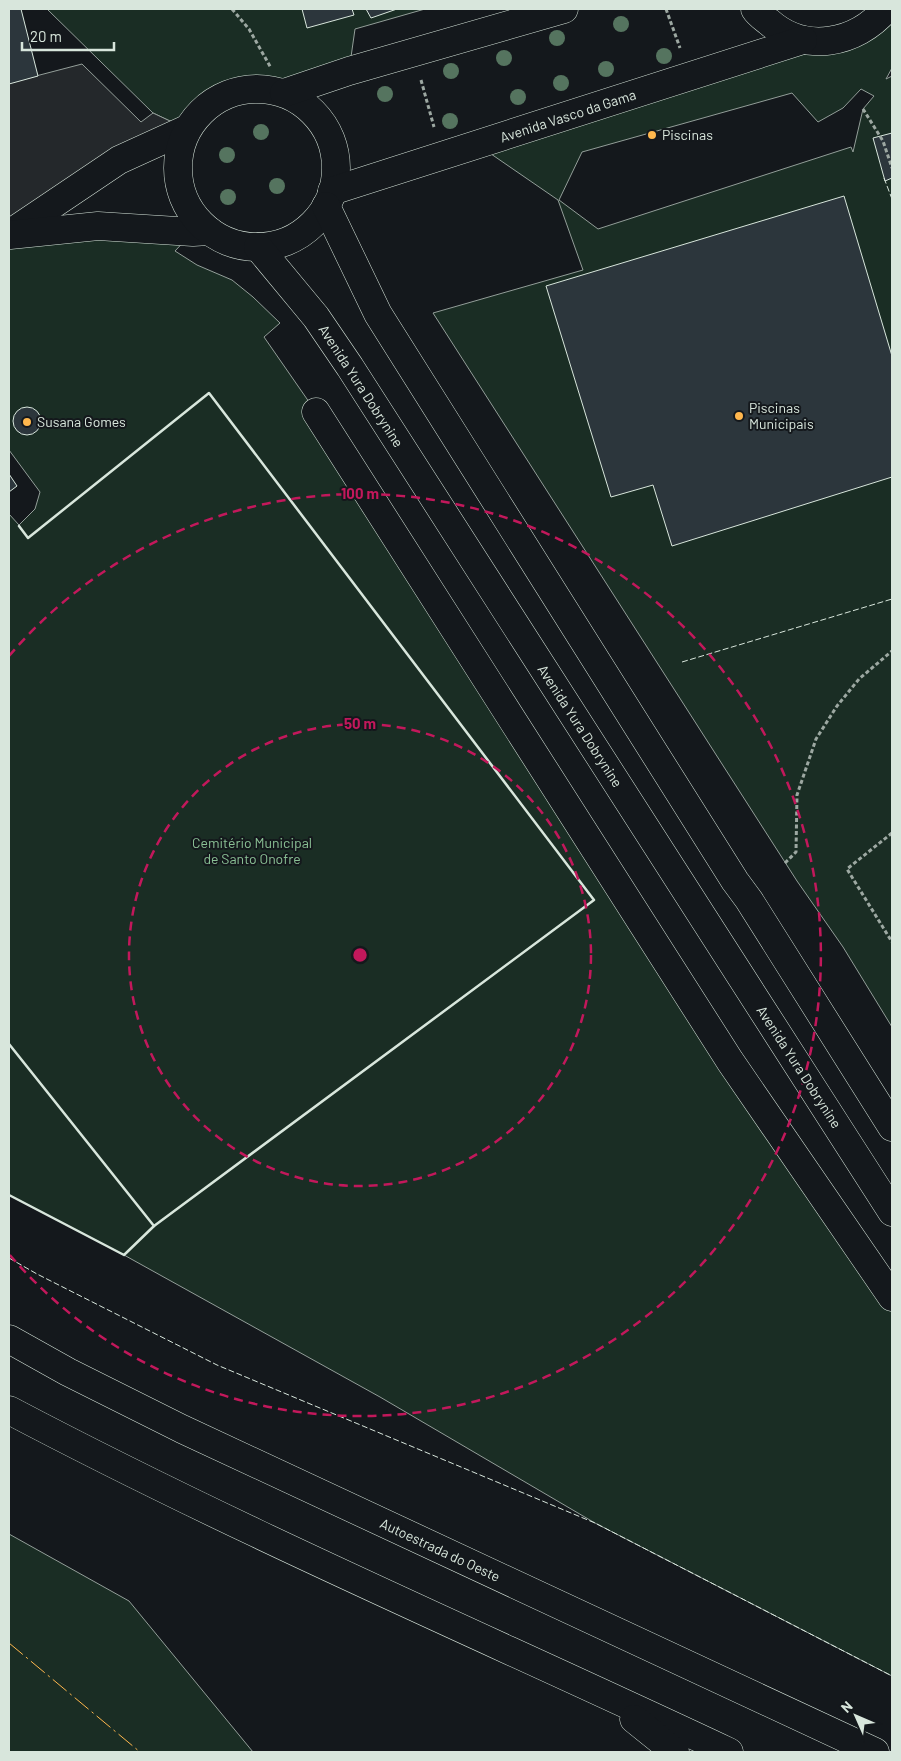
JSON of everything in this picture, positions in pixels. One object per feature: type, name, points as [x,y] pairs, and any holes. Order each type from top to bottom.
[{"type":"main road","points":[[284,93],[564,9]]},
{"type":"main road","points":[[755,9],[778,30],[803,40],[826,42],[849,36],[869,25],[886,9]]},
{"type":"main road","name":"Avenida Vasco da Gama","points":[[329,198],[803,40]]},
{"type":"main road","points":[[247,89],[266,89],[284,93],[305,105],[322,122],[332,143],[336,167],[329,198],[314,222],[297,235],[279,244],[258,247],[241,246],[224,240],[209,231],[193,215],[182,195],[178,173],[179,150],[188,129],[198,114],[212,102],[229,93],[247,89]]},
{"type":"main road","points":[[9,234],[119,160],[188,129]]},
{"type":"main road","points":[[329,198],[378,314],[892,1127]]},
{"type":"main road","points":[[9,234],[98,226],[194,232],[209,231]]},
{"type":"main road","name":"Avenida Yura Dobrynine","points":[[258,247],[316,317],[350,367],[892,1212]]},
{"type":"main road","points":[[316,412],[730,1061],[892,1297]]},
{"type":"main road","name":"Autoestrada do Oeste","points":[[9,1339],[68,1372],[199,1437],[875,1752]]},
{"type":"main road","points":[[9,1410],[84,1449],[275,1542],[729,1752]]},
{"type":"main road","points":[[597,1690],[675,1752]]},
{"type":"path","points":[[232,9],[249,28],[284,93]]},
{"type":"path","points":[[666,9],[691,76]]},
{"type":"path","points":[[420,77],[436,134]]},
{"type":"path","points":[[863,109],[883,141],[892,168]]},
{"type":"path","points":[[785,863],[796,852],[797,795],[816,739],[837,706],[859,679],[892,651]]},
{"type":"path","points":[[892,833],[848,869],[892,942]]},
{"type":"green space","points":[[47,9],[425,9],[355,29],[349,71],[284,93],[266,89],[247,89],[229,93],[213,102],[198,114],[187,129],[153,113]]},
{"type":"green space","points":[[892,9],[892,68],[886,79],[892,76],[892,1027],[843,947],[797,881],[433,313],[583,270],[558,200],[478,145]],"holes":[[[861,89],[874,96],[863,109],[853,152],[851,147],[598,229],[559,200],[582,152],[792,93],[818,122],[843,108]]]},
{"type":"green space","name":"Cemitério Municipal de Santo Onofre","points":[[193,232],[175,251],[197,265],[232,280],[280,323],[264,337],[316,412],[892,1297],[892,1676],[595,1523],[380,1397],[124,1255],[9,1195],[9,514],[19,525],[35,509],[40,492],[9,450],[9,235]]},
{"type":"green space","points":[[9,1534],[129,1601],[253,1752],[9,1752]]},
{"type":"shaded area","points":[[82,64],[141,122],[153,113],[187,129],[9,234],[9,83]]},
{"type":"building","points":[[9,9],[21,9],[38,76],[9,84]]},
{"type":"building","points":[[302,9],[352,9],[354,15],[307,28]]},
{"type":"building","points":[[366,9],[397,9],[371,18]]},
{"type":"building","points":[[892,133],[892,178],[885,181],[873,138]]},
{"type":"building","name":"Piscinas Municipais","points":[[844,196],[892,356],[892,477],[672,546],[653,485],[611,497],[546,286]]},
{"type":"building","name":"Susana Gomes","points":[[27,407],[37,411],[41,421],[37,431],[27,435],[17,431],[13,421],[17,411]]},
{"type":"building","points":[[9,474],[17,486],[9,492]]},
{"type":"fence","points":[[884,178],[892,199]]},
{"type":"fence","points":[[682,662],[892,599]]},
{"type":"fence","points":[[9,1258],[217,1365],[595,1523],[892,1676]]},
{"type":"wall","points":[[9,1195],[124,1255],[154,1226],[594,900],[209,393],[28,538],[19,526]]},
{"type":"wall","points":[[9,1044],[154,1226]]},
{"type":"power","points":[[9,1643],[140,1752]]},
{"type":"place","name":"Piscinas","points":[[652,135]]},
{"type":"place","name":"Piscinas Municipais","points":[[739,416]]},
{"type":"place","name":"Susana Gomes","points":[[27,422]]}]
